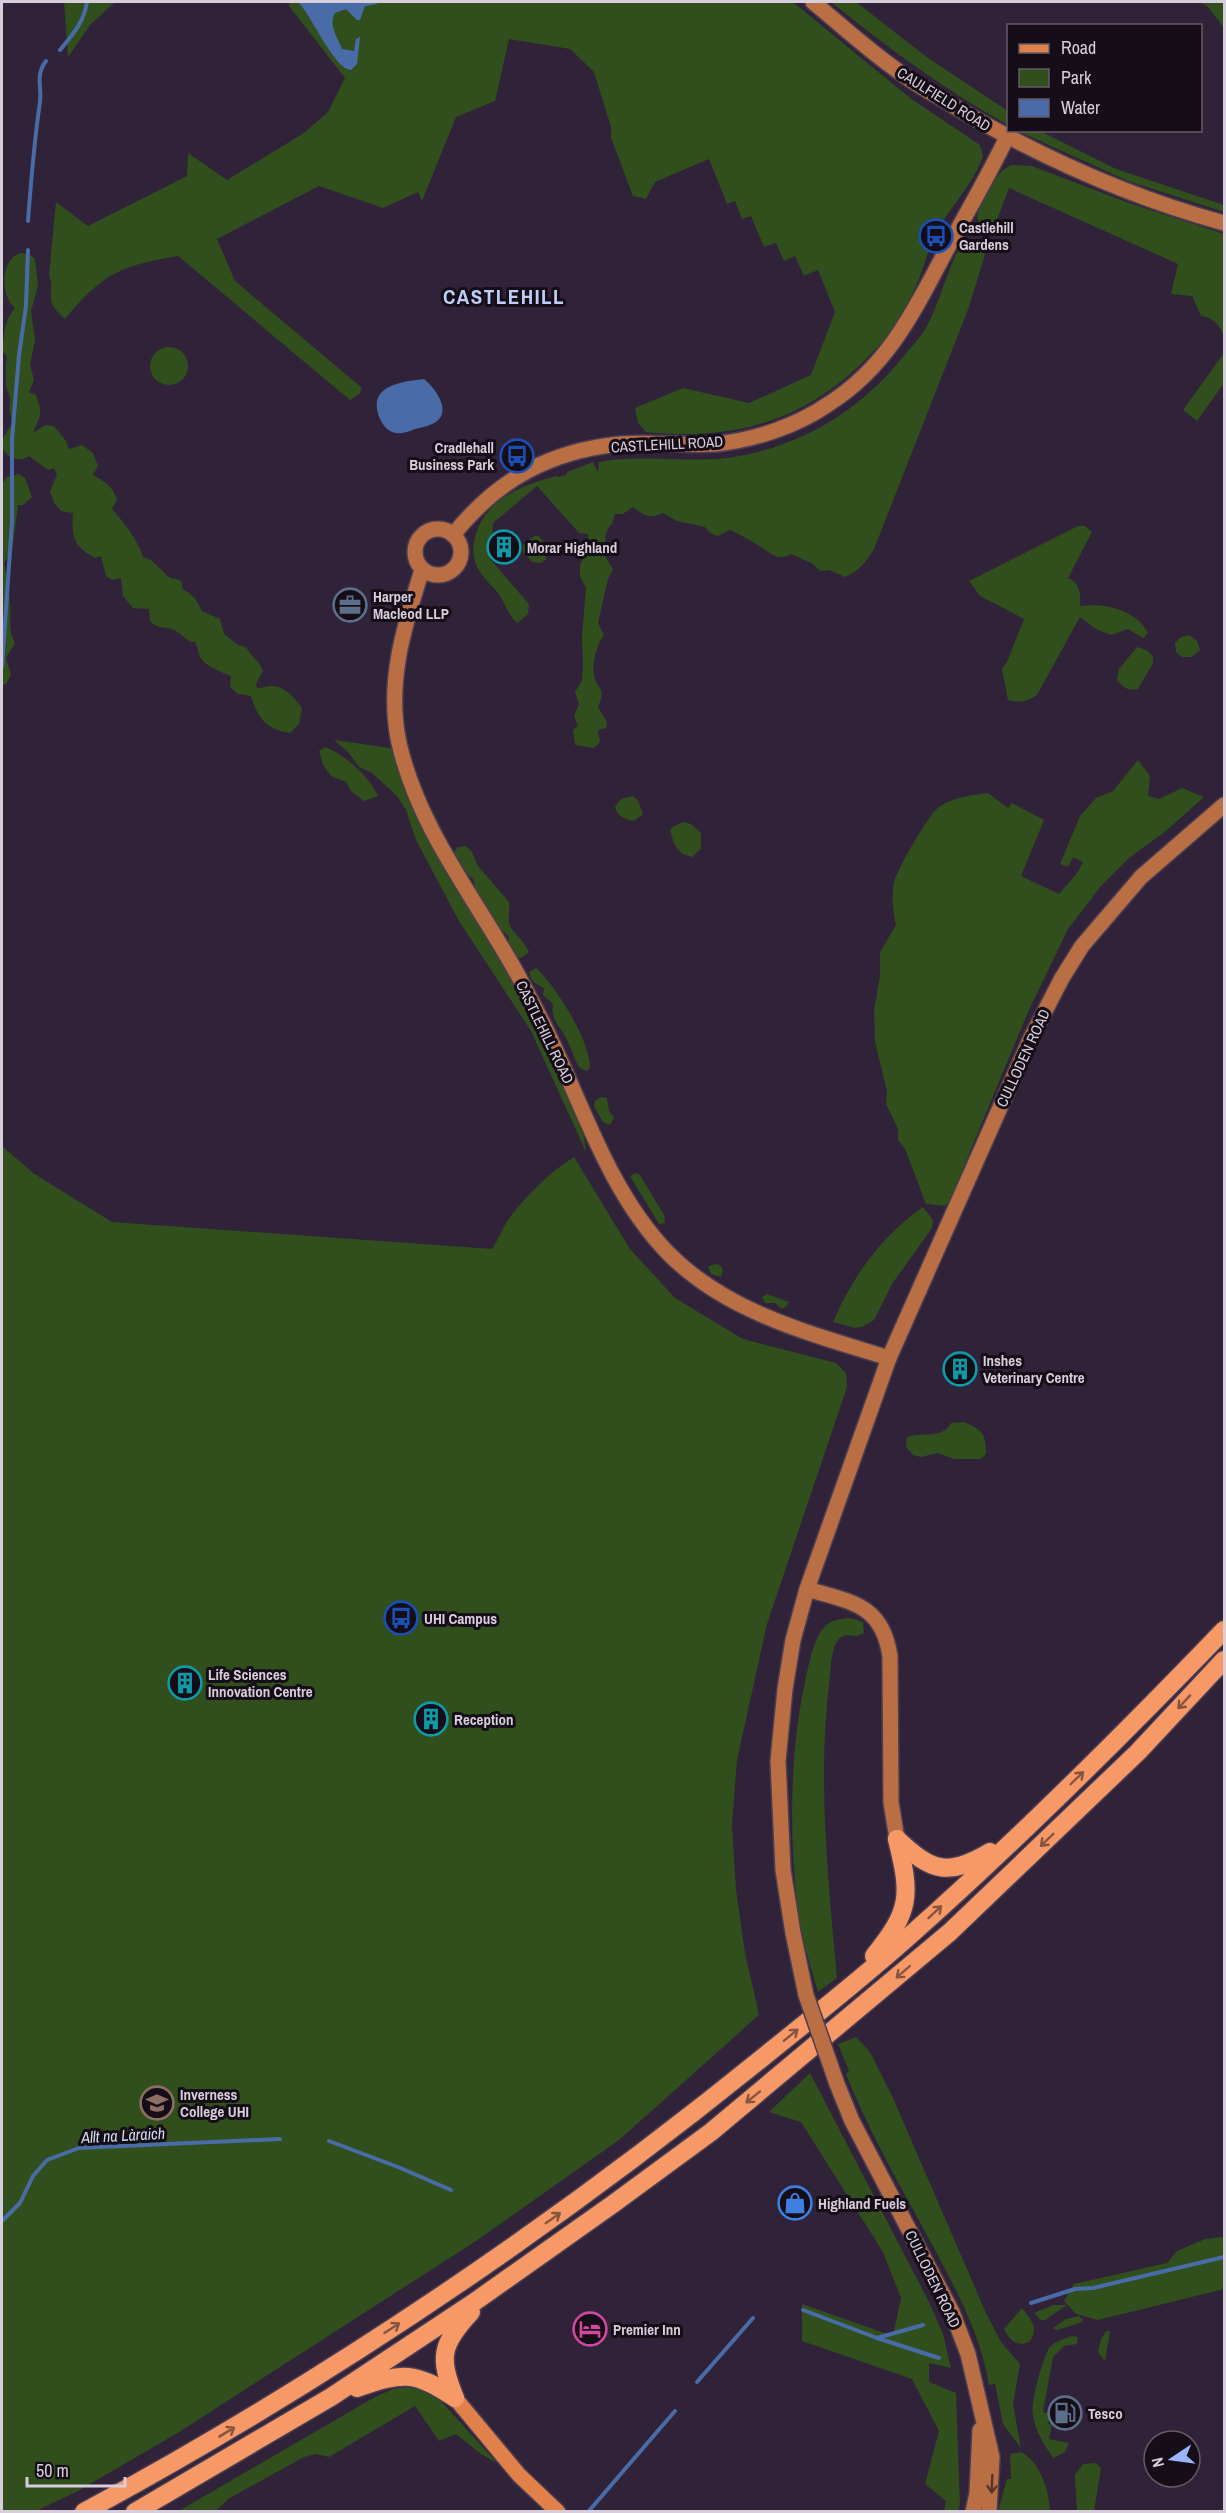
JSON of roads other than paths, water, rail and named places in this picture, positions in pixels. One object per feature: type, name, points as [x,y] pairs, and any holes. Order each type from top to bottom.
[{"type":"highway","points":[[84,2511],[202,2447],[301,2388],[494,2260],[630,2163],[906,1939],[1019,1834],[1224,1630]]},
{"type":"highway","points":[[135,2511],[331,2397],[493,2289],[711,2132],[872,2000],[950,1932],[1138,1752],[1224,1660]]},
{"type":"highway","points":[[897,1839],[924,1863],[947,1869],[974,1861],[1019,1834]]},
{"type":"highway","points":[[843,1992],[887,1939],[905,1907],[907,1887],[897,1839]]},
{"type":"highway","points":[[455,2398],[443,2364],[446,2344],[456,2328],[493,2289]]},
{"type":"highway","points":[[331,2397],[379,2380],[410,2376],[427,2381],[455,2398]]},
{"type":"main road","points":[[455,2398],[519,2475],[558,2511]]},
{"type":"street","name":"CAULFIELD ROAD","points":[[813,2],[898,72],[1007,137],[1047,158],[1117,186],[1192,214],[1224,222]]},
{"type":"street","name":"CASTLEHILL ROAD","points":[[889,1358],[809,1334],[760,1314],[711,1288],[669,1254],[642,1222],[621,1191],[550,1037],[519,977],[424,818],[409,781],[398,740],[395,696],[399,649],[422,570],[414,556],[415,548],[422,535],[434,529],[447,531],[453,535],[484,500],[514,477],[546,462],[574,453],[617,444],[716,444],[750,438],[786,427],[830,404],[865,376],[895,342],[917,308],[1007,137]]},
{"type":"street","points":[[422,570],[428,574],[443,575],[456,568],[461,555],[458,541],[453,535]]},
{"type":"street","name":"CULLODEN ROAD","points":[[973,2511],[977,2493],[981,2415],[979,2393],[968,2354],[952,2312],[852,2121],[807,1995],[793,1934],[783,1870],[778,1761],[784,1689],[793,1640],[807,1589],[889,1358],[1026,1050],[1062,978],[1082,946],[1141,877],[1224,805]]},
{"type":"street","points":[[807,1589],[861,1607],[878,1621],[885,1633],[890,1656],[891,1802],[897,1839]]},
{"type":"street","name":"CULLODEN ROAD","points":[[981,2415],[992,2457],[989,2511]]},
{"type":"water","points":[[298,2],[376,2],[377,4],[365,6],[360,20],[357,20],[346,9],[335,13],[333,18],[334,31],[342,49],[354,51],[356,39],[360,37],[357,64],[351,70],[345,68],[330,51]]},
{"type":"water","points":[[424,379],[432,386],[441,402],[443,408],[440,418],[432,424],[404,433],[388,430],[381,422],[377,411],[377,401],[380,395],[384,390],[396,384]]},
{"type":"waterway","points":[[60,50],[81,22],[87,2]]},
{"type":"waterway","points":[[28,221],[40,102],[40,76],[46,61]]},
{"type":"waterway","points":[[2,667],[12,522],[12,439],[19,355],[26,306],[28,250]]},
{"type":"waterway","name":"Allt na Làraich","points":[[2,2221],[20,2203],[33,2176],[47,2160],[79,2148],[280,2139]]},
{"type":"waterway","name":"Allt na Làraich","points":[[329,2141],[451,2190]]},
{"type":"waterway","points":[[1031,2303],[1075,2289],[1093,2288],[1224,2257]]},
{"type":"waterway","points":[[803,2310],[877,2338],[923,2325]]},
{"type":"waterway","points":[[697,2382],[753,2318]]},
{"type":"waterway","points":[[877,2338],[939,2358]]},
{"type":"waterway","points":[[588,2512],[675,2411]]},
{"type":"place","name":"Castlehill Gardens","points":[[936,236]]},
{"type":"place","name":"Cradlehall Business Park","points":[[517,456]]},
{"type":"place","name":"Morar Highland","points":[[504,547]]},
{"type":"place","name":"Harper Macleod LLP","points":[[350,605]]},
{"type":"place","name":"Inshes Veterinary Centre","points":[[960,1369]]},
{"type":"place","name":"UHI Campus","points":[[401,1618]]},
{"type":"place","name":"Life Sciences Innovation Centre","points":[[185,1683]]},
{"type":"place","name":"Reception","points":[[431,1719]]},
{"type":"place","name":"Inverness College UHI","points":[[157,2103]]},
{"type":"place","name":"Highland Fuels","points":[[795,2203]]},
{"type":"place","name":"Premier Inn","points":[[590,2329]]},
{"type":"place","name":"Tesco","points":[[1065,2413]]},
{"type":"district","name":"CASTLEHILL","points":[[504,296]]}]
